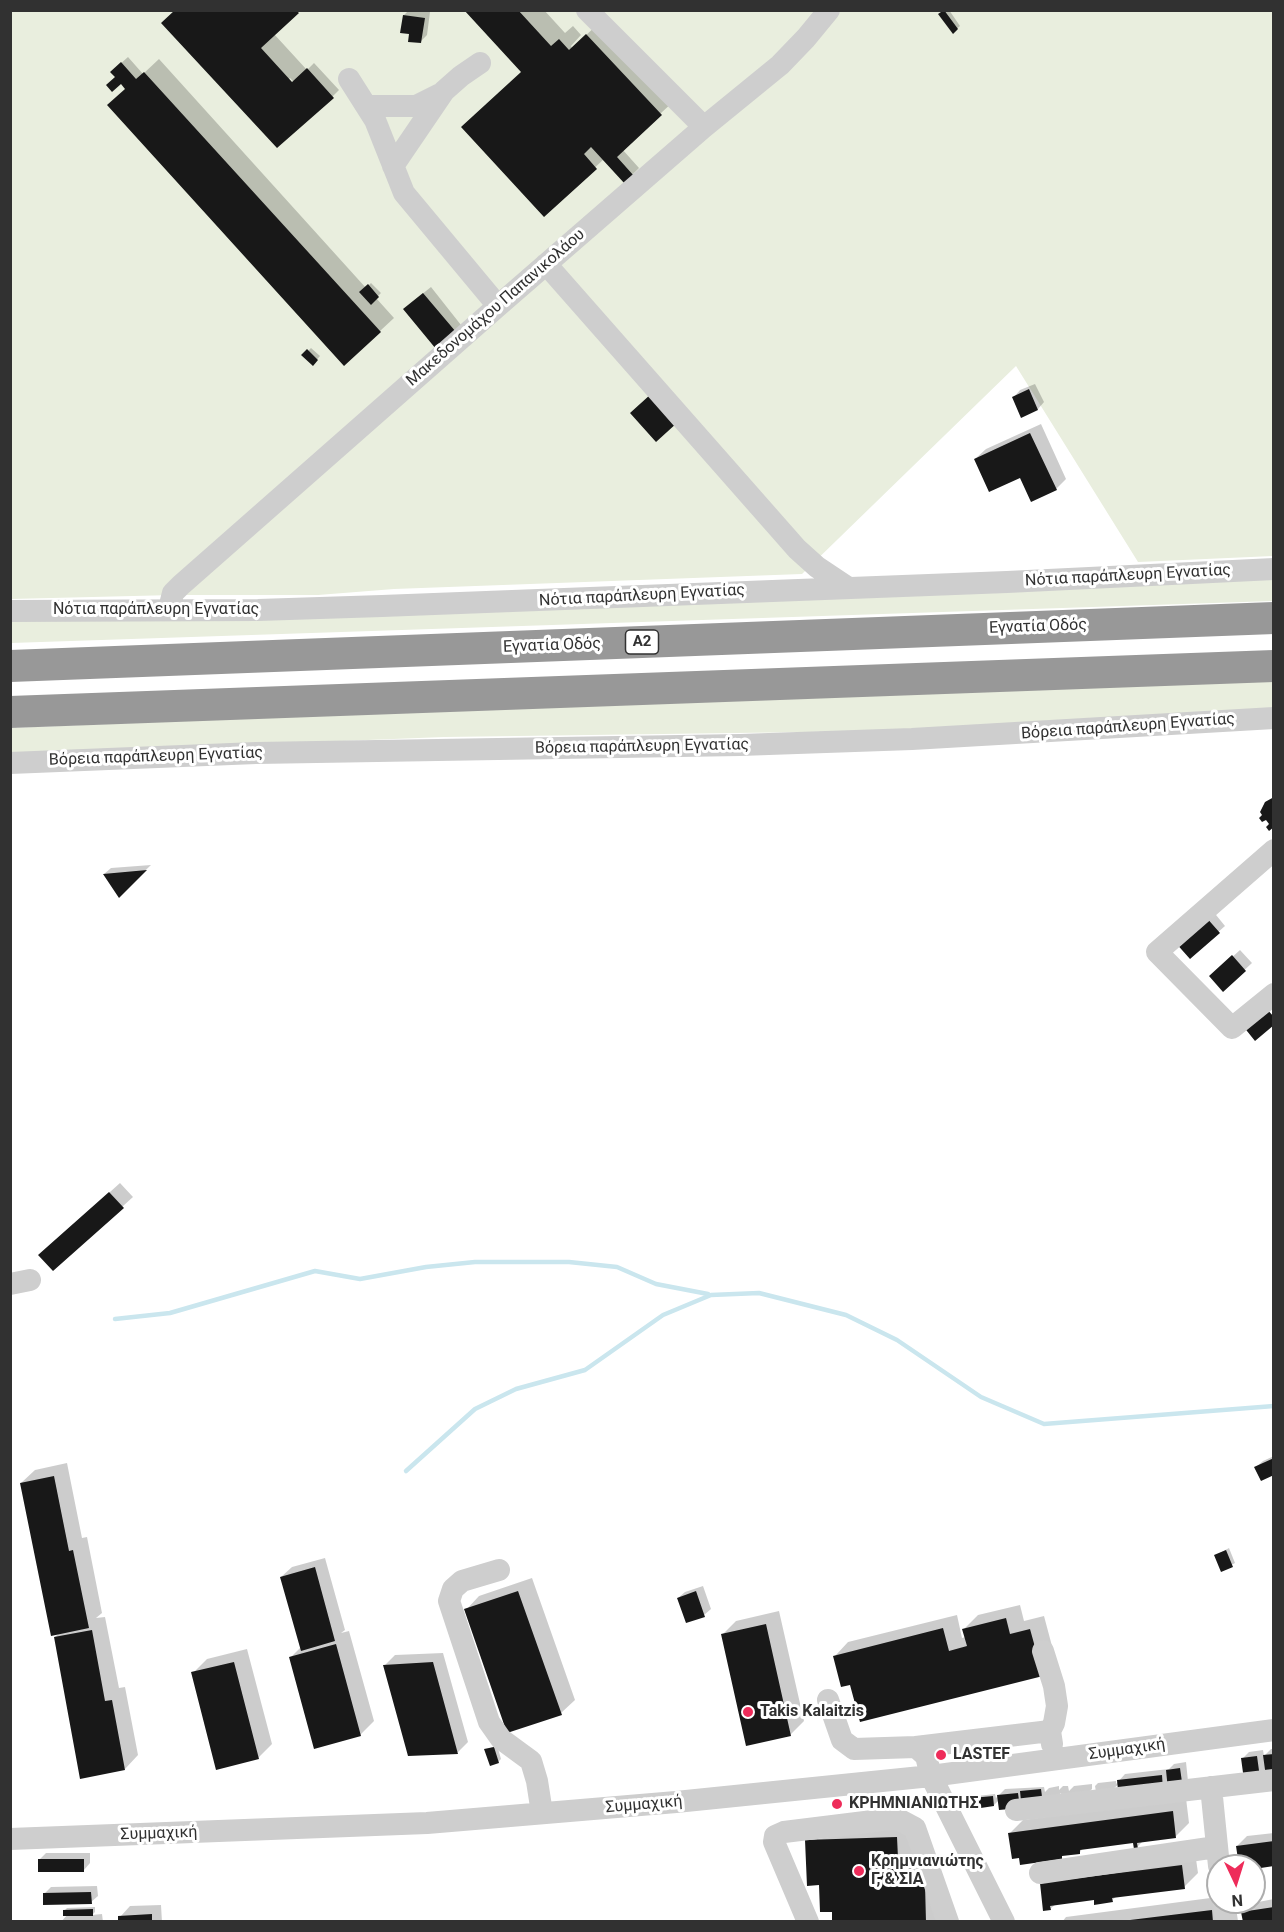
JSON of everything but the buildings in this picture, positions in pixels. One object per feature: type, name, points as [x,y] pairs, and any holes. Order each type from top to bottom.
[{"type":"highway","name":"Εγνατία Οδός","points":[[10,666],[1274,618]]},
{"type":"highway","points":[[10,712],[1274,666]]},
{"type":"street","points":[[587,10],[704,127]]},
{"type":"street","name":"Μακεδονομάχου Παπανικολάου","points":[[169,609],[173,593],[181,585],[546,264],[704,127],[780,65],[806,39],[829,10]]},
{"type":"street","points":[[366,106],[416,106],[444,91],[480,63]]},
{"type":"street","points":[[348,79],[375,120],[404,193],[498,306]]},
{"type":"street","points":[[393,166],[444,91]]},
{"type":"street","points":[[546,264],[797,549],[817,567],[847,587]]},
{"type":"street","name":"Νότια παράπλευρη Εγνατίας","points":[[10,611],[258,610],[359,607],[1018,582],[1274,569]]},
{"type":"street","name":"Βόρεια παράπλευρη Εγνατίας","points":[[10,763],[256,753],[705,746],[912,740],[1274,718]]},
{"type":"street","points":[[1274,850],[1157,952],[1232,1028],[1274,994]]},
{"type":"street","points":[[500,1570],[462,1581],[453,1589],[449,1601],[489,1722],[501,1739],[531,1761],[542,1813]]},
{"type":"street","points":[[1043,1650],[1054,1686],[1057,1706],[1050,1731],[1057,1760]]},
{"type":"street","points":[[828,1700],[842,1740],[854,1749],[916,1747],[1050,1731]]},
{"type":"street","name":"Συμμαχική","points":[[10,1839],[415,1823],[542,1813],[866,1784],[1274,1730]]},
{"type":"street","points":[[916,1747],[926,1756],[931,1776],[1004,1922]]},
{"type":"street","points":[[1016,1810],[1274,1779]]},
{"type":"street","points":[[866,1784],[874,1821]]},
{"type":"street","points":[[1210,1787],[1218,1854]]},
{"type":"street","points":[[808,1922],[774,1842],[775,1836],[784,1832],[898,1820],[915,1828],[948,1922]]},
{"type":"street","points":[[1040,1873],[1206,1857]]},
{"type":"green space","points":[[10,11],[1273,11],[1273,556],[1138,562],[1016,366],[802,574],[394,589],[318,595],[174,595],[11,599]]},
{"type":"green space","points":[[1274,578],[1273,601],[11,643],[10,620]]},
{"type":"green space","points":[[1274,681],[1273,709],[954,730],[444,737],[11,754],[10,728]]},
{"type":"waterway","points":[[115,1319],[170,1313],[315,1271],[360,1279],[426,1267],[475,1262],[569,1262],[617,1267],[656,1284],[708,1294]]},
{"type":"waterway","points":[[406,1471],[475,1409],[516,1389],[585,1370],[663,1315],[711,1295],[759,1293],[846,1315],[897,1340],[981,1397],[1044,1424],[1274,1406]]},
{"type":"place","name":"Takis Kalaitzis","points":[[748,1712]]},
{"type":"place","name":"LASTEF","points":[[941,1755]]},
{"type":"place","name":"ΚΡΗΜΝΙΑΝΙΩΤΗΣ","points":[[837,1804]]},
{"type":"place","name":"Κρημνιανιώτης Γ, & ΣΙΑ","points":[[859,1871]]}]
